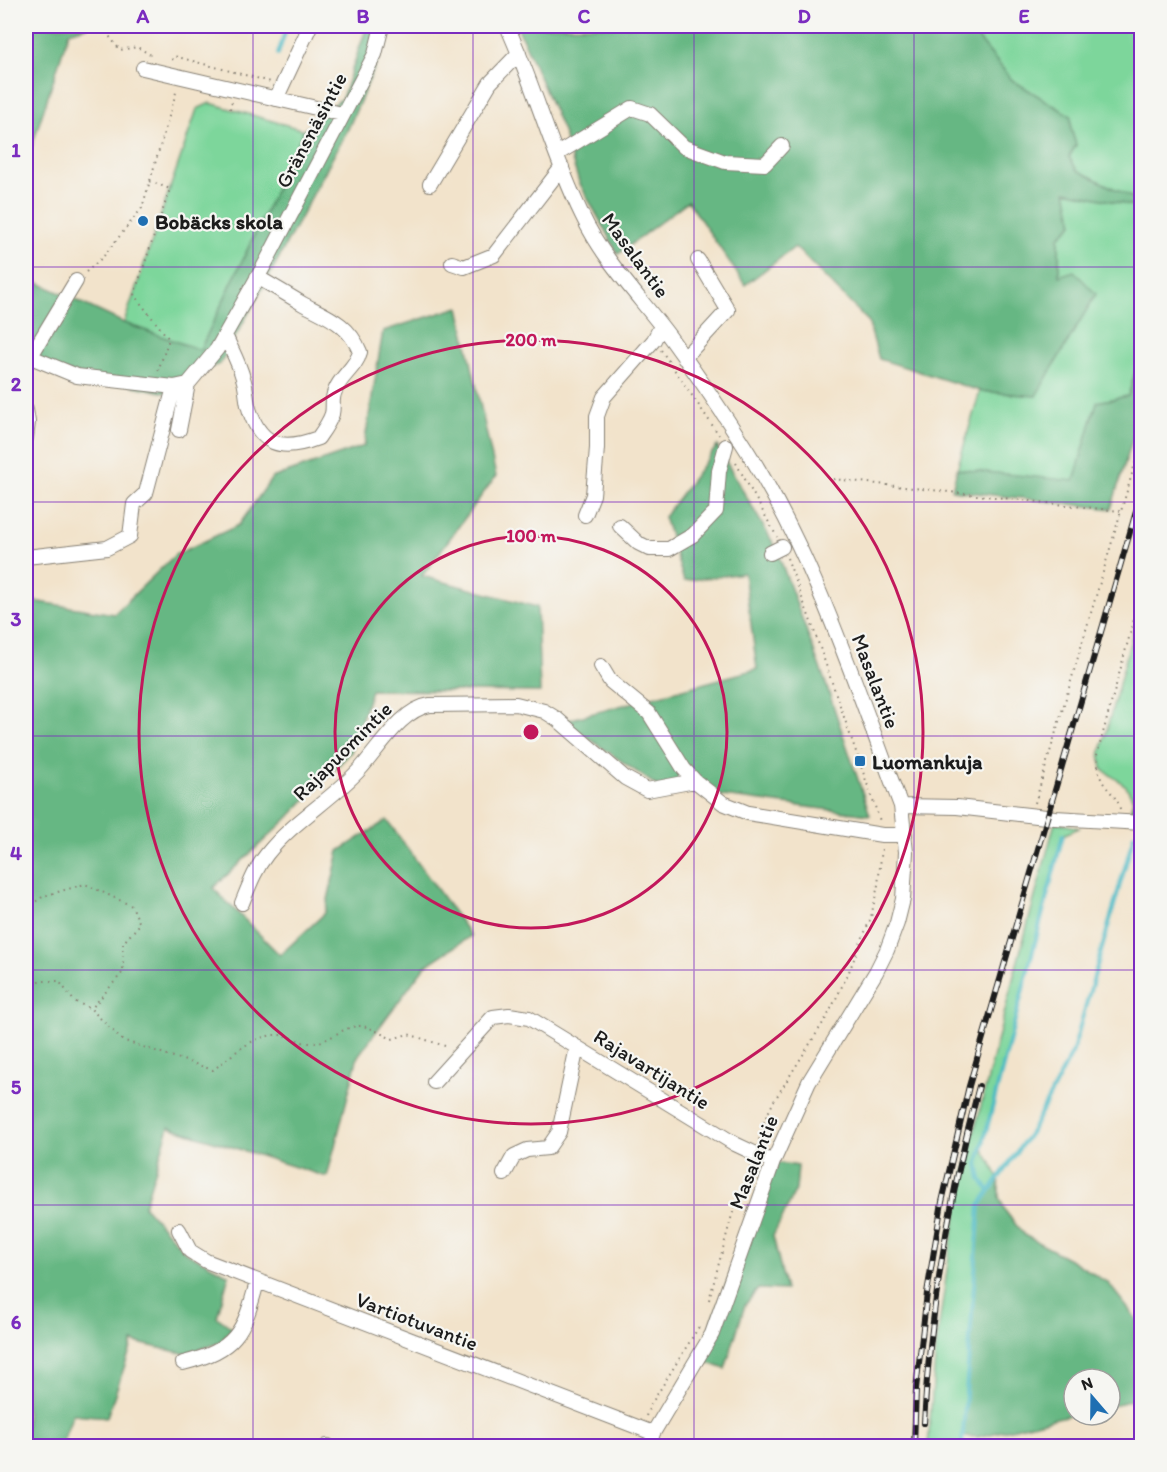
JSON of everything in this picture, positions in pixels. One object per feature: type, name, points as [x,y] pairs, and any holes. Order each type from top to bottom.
[{"type":"street","points":[[276,99],[310,26]]},
{"type":"street","name":"Gränsnäsintie","points":[[181,386],[217,349],[257,278],[375,54],[382,26]]},
{"type":"street","name":"Masalantie","points":[[507,26],[582,216],[598,244],[661,326],[747,450],[791,528],[821,595],[901,806],[905,835],[903,899],[887,950],[871,981],[809,1082],[772,1162],[712,1334],[648,1436]]},
{"type":"street","points":[[430,184],[490,83],[519,53]]},
{"type":"street","points":[[143,68],[342,114]]},
{"type":"street","points":[[557,154],[632,108],[650,114],[684,147],[725,162],[765,164],[782,146]]},
{"type":"street","points":[[452,263],[464,267],[494,255],[562,167]]},
{"type":"street","points":[[684,358],[728,310],[698,260]]},
{"type":"street","points":[[225,335],[244,378],[249,406],[263,436],[274,445],[305,443],[318,438],[332,412],[335,390],[359,358],[360,352],[347,331],[331,317],[257,278]]},
{"type":"street","points":[[76,281],[27,359],[77,376],[181,386]]},
{"type":"street","points":[[585,515],[593,495],[597,416],[604,397],[654,340],[661,326]]},
{"type":"street","points":[[179,430],[181,386]]},
{"type":"street","points":[[26,557],[107,548],[130,536],[134,504],[146,493],[181,386]]},
{"type":"street","points":[[26,410],[28,422],[26,438]]},
{"type":"street","points":[[620,526],[638,543],[650,549],[669,549],[693,535],[716,511],[719,471],[726,446]]},
{"type":"street","points":[[602,666],[610,681],[649,713],[684,769],[695,781],[723,803],[748,813],[882,835],[905,835]]},
{"type":"street","name":"Rajapuomintie","points":[[243,903],[250,882],[267,854],[359,770],[405,716],[424,705],[516,704],[544,711],[565,725],[625,778],[646,790],[695,781]]},
{"type":"street","points":[[901,806],[957,807],[1142,823]]},
{"type":"street","name":"Rajavartijantie","points":[[463,1051],[493,1017],[509,1015],[529,1018],[735,1144],[772,1162]]},
{"type":"street","points":[[504,1174],[514,1156],[527,1150],[548,1148],[559,1132],[577,1047]]},
{"type":"street","points":[[434,1082],[463,1051]]},
{"type":"street","name":"Vartiotuvantie","points":[[178,1230],[190,1251],[206,1261],[648,1436]]},
{"type":"street","points":[[183,1363],[208,1357],[229,1344],[248,1317],[257,1282]]},
{"type":"path","points":[[105,26],[106,32],[120,50],[137,47],[153,56]]},
{"type":"path","points":[[165,74],[174,56],[283,84]]},
{"type":"path","points":[[76,281],[103,257],[142,208],[181,77]]},
{"type":"path","points":[[150,181],[170,189],[134,295],[169,339],[153,385]]},
{"type":"path","points":[[1032,815],[1142,440]]},
{"type":"path","points":[[706,1309],[732,1215],[755,1154],[764,1121],[828,1015],[871,916],[878,885],[882,835],[877,808],[810,619],[726,446]]},
{"type":"path","points":[[833,479],[1121,511]]},
{"type":"path","points":[[1120,821],[1118,800],[1103,783],[1097,754],[1142,590]]},
{"type":"path","points":[[26,908],[44,896],[85,884],[132,906],[140,924],[123,943],[123,972],[91,1009]]},
{"type":"path","points":[[26,981],[59,981],[74,1001],[91,1009],[122,1040],[213,1070],[249,1042],[266,1035],[284,1035],[309,1043],[326,1040],[341,1030],[363,1026],[392,1039],[408,1034],[463,1051]]},
{"type":"path","points":[[648,1436],[650,1406],[703,1320]]},
{"type":"green space","points":[[26,26],[89,26],[69,32],[26,164]]},
{"type":"green space","points":[[367,26],[389,26],[381,53],[348,129],[220,364],[199,372],[180,396],[26,363],[26,277],[124,323],[200,350],[304,130],[342,98]]},
{"type":"green space","points":[[517,26],[925,26],[928,29],[968,26],[1012,80],[1071,116],[1071,129],[1076,145],[1069,157],[1077,170],[1137,200],[1133,206],[1066,191],[1073,224],[1059,237],[1059,276],[1074,271],[1096,294],[1036,396],[980,391],[879,359],[868,321],[795,247],[745,285],[688,201],[618,254],[579,182],[562,129]]},
{"type":"green space","points":[[968,26],[1141,26],[1142,354],[1128,396],[1097,402],[1074,482],[957,469],[980,391],[1036,396],[1059,277],[1059,237],[1073,224],[1066,191],[1133,206],[1137,200],[1077,170],[1069,157],[1076,145],[1070,116],[1012,80]]},
{"type":"green space","points":[[210,103],[304,130],[200,350],[124,323],[197,109]]},
{"type":"green space","points":[[459,307],[496,476],[422,576],[537,607],[540,692],[371,690],[351,752],[286,820],[213,888],[280,955],[325,913],[339,851],[387,820],[471,936],[425,966],[358,1056],[327,1177],[169,1127],[144,1206],[185,1252],[229,1275],[217,1317],[232,1328],[219,1343],[186,1354],[133,1342],[107,1417],[73,1414],[61,1446],[26,1446],[26,600],[114,614],[175,555],[239,525],[272,478],[364,446],[383,331]]},
{"type":"green space","points":[[1141,354],[1141,411],[1111,509],[952,490],[957,469],[1074,481],[1097,402],[1128,396]]},
{"type":"green space","points":[[717,446],[776,548],[825,681],[870,815],[660,788],[564,721],[757,669],[744,573],[684,581],[664,517]]},
{"type":"green space","points":[[1141,602],[1142,774],[1133,800],[1126,786],[1102,769],[1100,755]]},
{"type":"green space","points":[[1141,774],[1141,815],[1129,814]]},
{"type":"green space","points":[[1055,822],[1079,828],[1063,835],[982,1147],[999,1178],[980,1205],[962,1446],[928,1446],[936,1347],[951,1243],[969,1153]]},
{"type":"green space","points":[[773,1162],[798,1166],[796,1190],[773,1236],[786,1290],[758,1289],[745,1305],[725,1369],[698,1359]]},
{"type":"green space","points":[[999,1178],[999,1197],[1006,1212],[1024,1235],[1108,1283],[1138,1321],[1142,1338],[1141,1398],[1122,1403],[1122,1367],[1062,1367],[1062,1417],[978,1437],[962,1436],[980,1205]]},
{"type":"waterway","points":[[278,54],[287,26]]},
{"type":"waterway","points":[[1140,814],[1142,806]]},
{"type":"waterway","points":[[989,1191],[981,1179],[978,1163],[1063,835]]},
{"type":"waterway","points":[[962,1446],[980,1205],[1032,1130],[1073,1051],[1134,835]]},
{"type":"railway","points":[[914,1446],[916,1389],[927,1293],[942,1202],[969,1086],[1142,491]]},
{"type":"railway","points":[[924,1423],[936,1295],[950,1210],[979,1086]]},
{"type":"place","name":"Bobäcks skola","points":[[143,221]]},
{"type":"place","name":"Luomankuja","points":[[860,761]]}]
